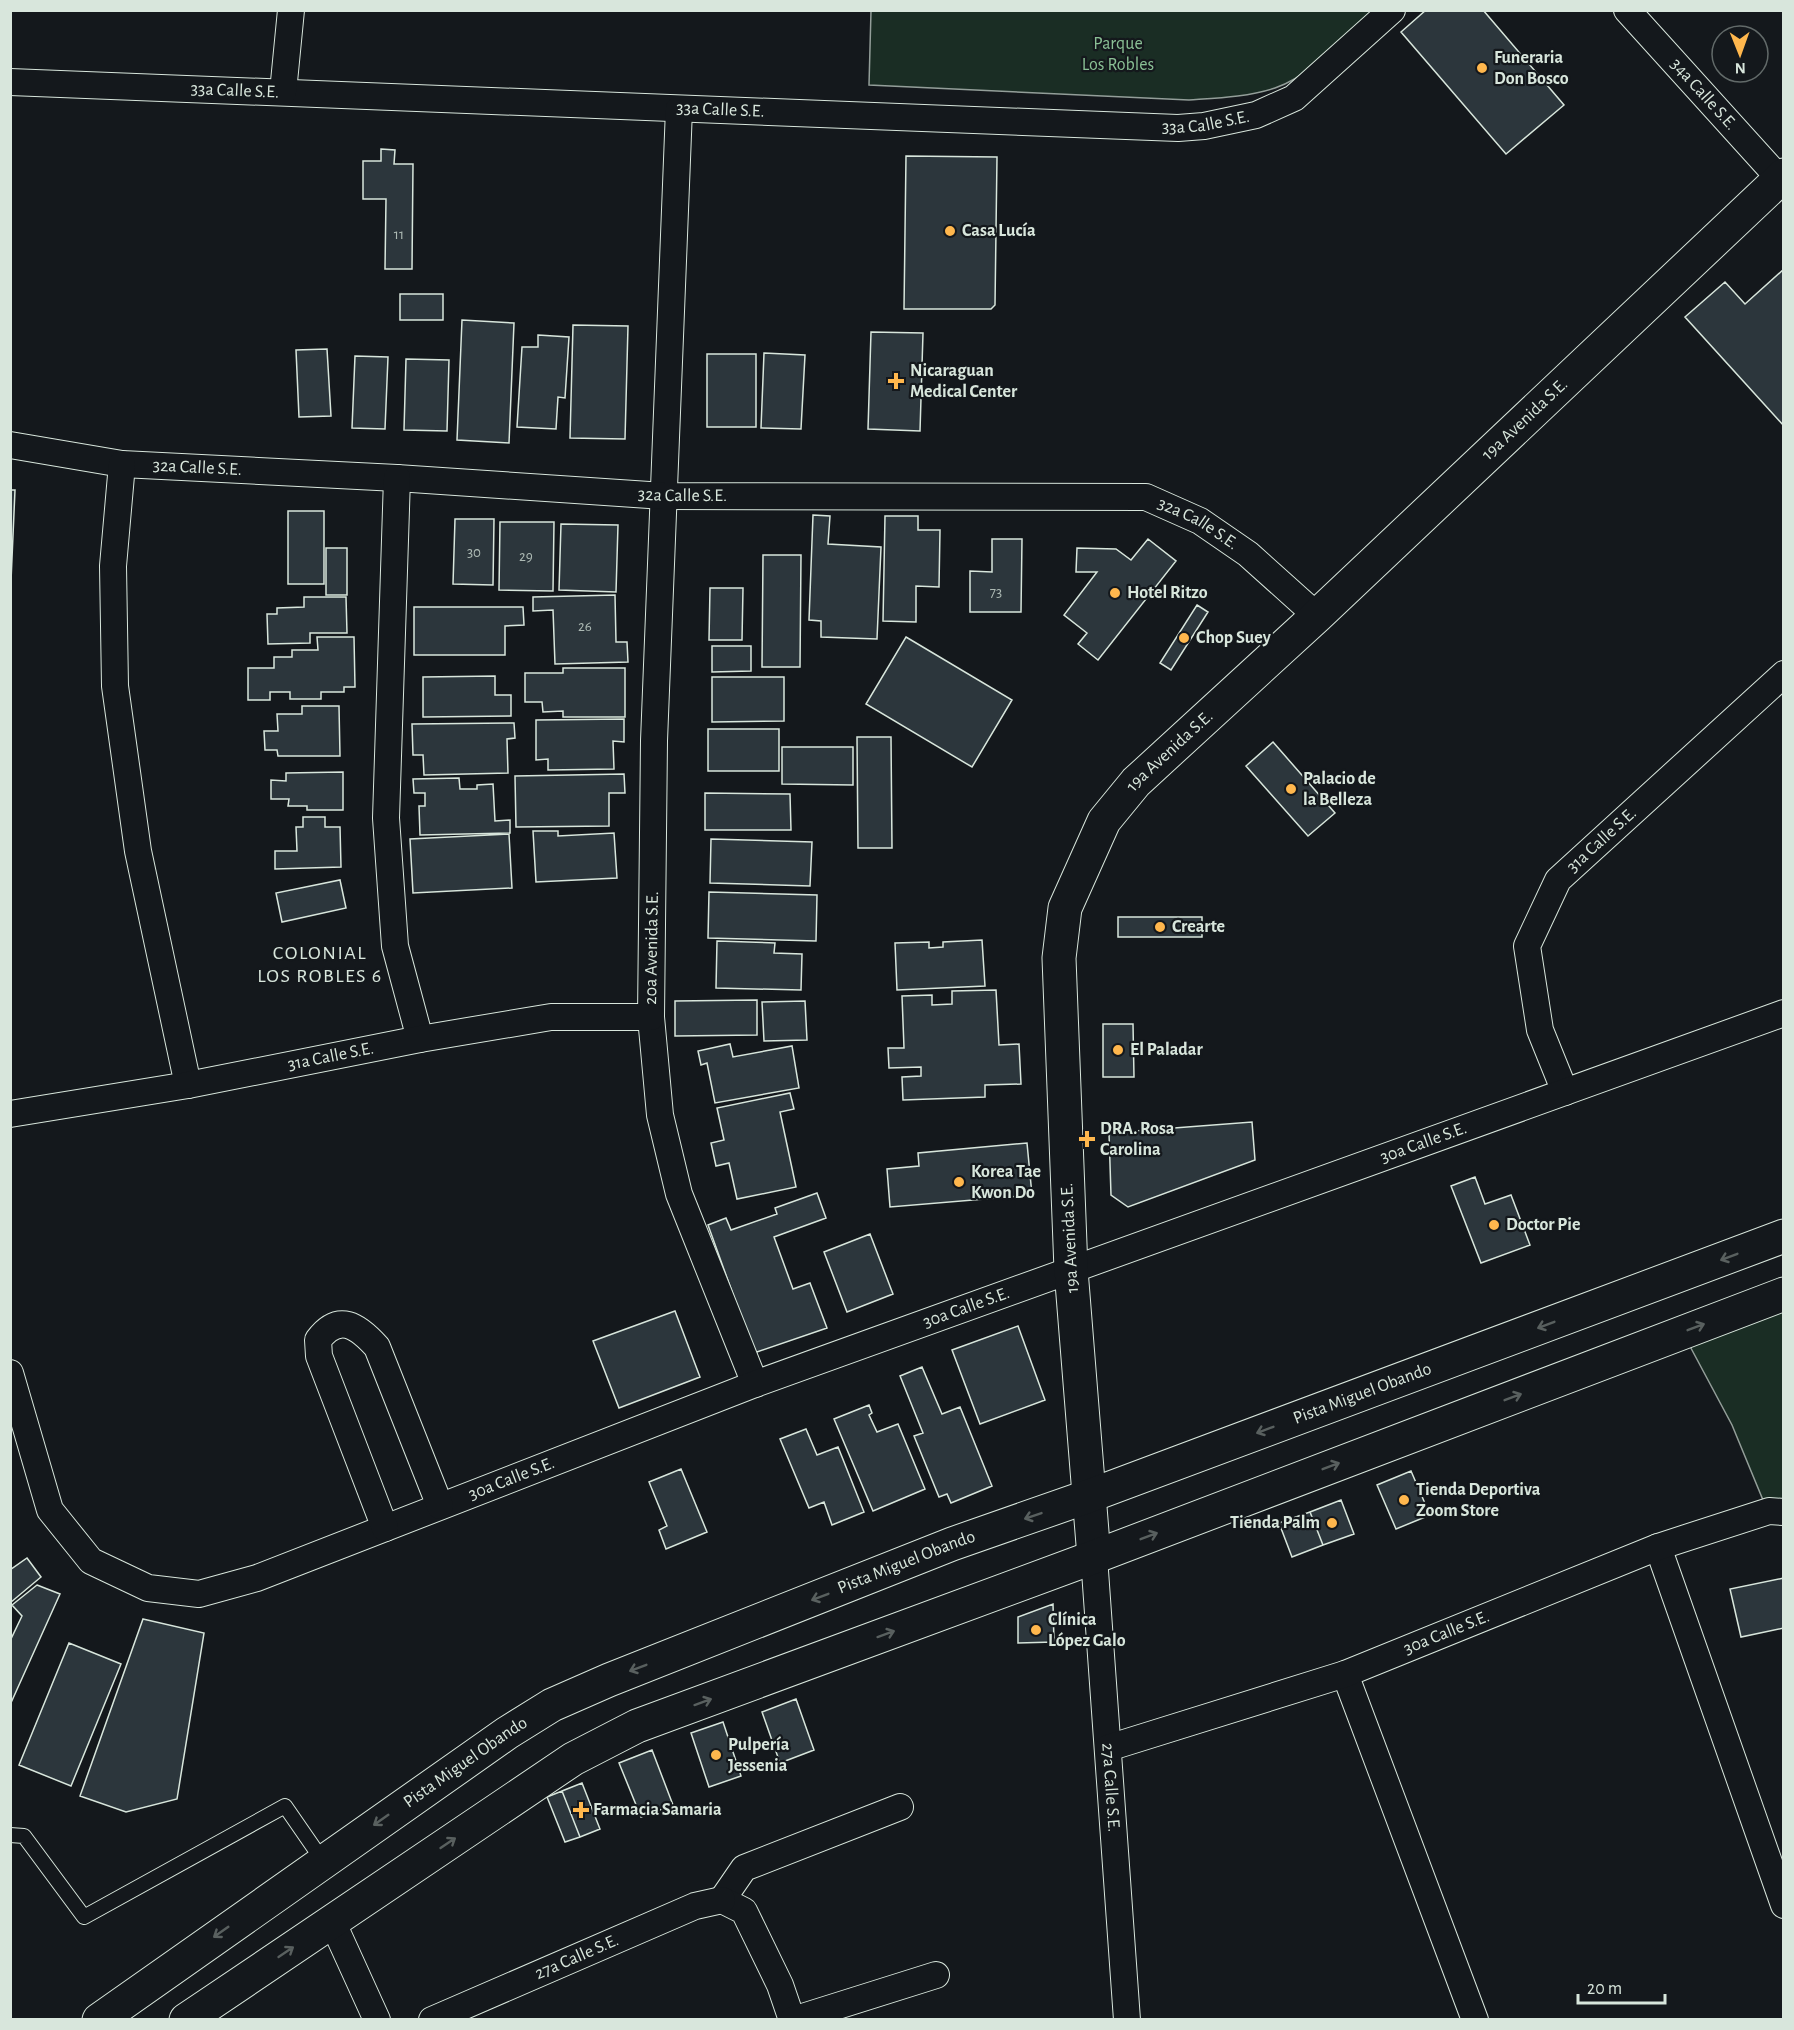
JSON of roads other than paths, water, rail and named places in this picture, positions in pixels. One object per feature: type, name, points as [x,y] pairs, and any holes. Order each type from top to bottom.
[{"type":"main road","name":"19a Avenida S.E.","points":[[1094,1557],[1071,1270],[1059,958],[1065,908],[1104,820],[1130,790],[1782,177]]},
{"type":"main road","name":"Pista Miguel Obando","points":[[99,2019],[507,1733],[552,1706],[609,1680],[952,1544],[1089,1496],[1784,1236]]},
{"type":"main road","points":[[186,2019],[573,1759],[637,1726],[1094,1557],[1784,1294]]},
{"type":"street","points":[[283,92],[291,10]]},
{"type":"street","name":"33a Calle S.E.","points":[[10,82],[1178,128],[1204,126],[1256,116],[1294,98],[1392,10]]},
{"type":"street","name":"34a Calle S.E.","points":[[1627,10],[1782,177]]},
{"type":"street","name":"20a Avenida S.E.","points":[[679,109],[654,741],[651,1017],[660,1115],[679,1194],[754,1384]]},
{"type":"street","name":"32a Calle S.E.","points":[[10,445],[122,464],[397,478],[664,496],[1146,497],[1200,520],[1248,554],[1317,616]]},
{"type":"street","points":[[122,464],[113,566],[115,687],[138,851],[188,1085]]},
{"type":"street","points":[[397,478],[386,818],[395,946],[420,1039]]},
{"type":"street","name":"31a Calle S.E.","points":[[1565,1092],[1540,1030],[1527,946],[1558,880],[1784,674]]},
{"type":"street","name":"30a Calle S.E.","points":[[10,1373],[50,1510],[91,1561],[148,1588],[199,1594],[257,1578],[754,1384],[1784,1013]]},
{"type":"street","name":"31a Calle S.E.","points":[[10,1114],[188,1085],[420,1039],[551,1017],[651,1017]]},
{"type":"street","points":[[385,1528],[319,1356],[318,1340],[333,1325],[347,1324],[363,1331],[377,1347],[440,1506]]},
{"type":"street","name":"30a Calle S.E.","points":[[1108,1748],[1345,1674],[1658,1547],[1769,1511],[1784,1512]]},
{"type":"street","points":[[1658,1547],[1776,1862],[1784,1905]]},
{"type":"street","name":"27a Calle S.E.","points":[[1094,1557],[1127,2019]]},
{"type":"street","points":[[1345,1674],[1475,2019]]},
{"type":"street","points":[[900,1807],[744,1868],[722,1900],[744,1911],[780,1985],[792,2019],[936,1975]]},
{"type":"street","name":"27a Calle S.E.","points":[[432,2019],[695,1906],[722,1900]]},
{"type":"street","points":[[332,1921],[377,2019]]},
{"type":"lane","points":[[10,1835],[24,1836],[84,1917],[285,1806],[323,1861]]},
{"type":"place","name":"Funeraria Don Bosco","points":[[1482,68]]},
{"type":"place","name":"Casa Lucía","points":[[950,231]]},
{"type":"place","name":"Nicaraguan Medical Center","points":[[896,381]]},
{"type":"place","name":"Hotel Ritzo","points":[[1115,593]]},
{"type":"place","name":"Chop Suey","points":[[1184,638]]},
{"type":"place","name":"Palacio de la Belleza","points":[[1291,789]]},
{"type":"place","name":"Crearte","points":[[1160,927]]},
{"type":"place","name":"El Paladar","points":[[1118,1050]]},
{"type":"place","name":"DRA. Rosa Carolina","points":[[1087,1139]]},
{"type":"place","name":"Korea Tae Kwon Do","points":[[959,1182]]},
{"type":"place","name":"Doctor Pie","points":[[1494,1225]]},
{"type":"place","name":"Tienda Deportiva Zoom Store","points":[[1404,1500]]},
{"type":"place","name":"Tienda Palm","points":[[1332,1523]]},
{"type":"place","name":"Clínica López Galo","points":[[1036,1630]]},
{"type":"place","name":"Pulpería Jessenia","points":[[716,1755]]},
{"type":"place","name":"Farmacia Samaria","points":[[581,1810]]},
{"type":"district","name":"COLONIAL LOS ROBLES 6","points":[[320,964]]},
{"type":"park label","name":"Parque Los Robles","points":[[1118,54]]}]
